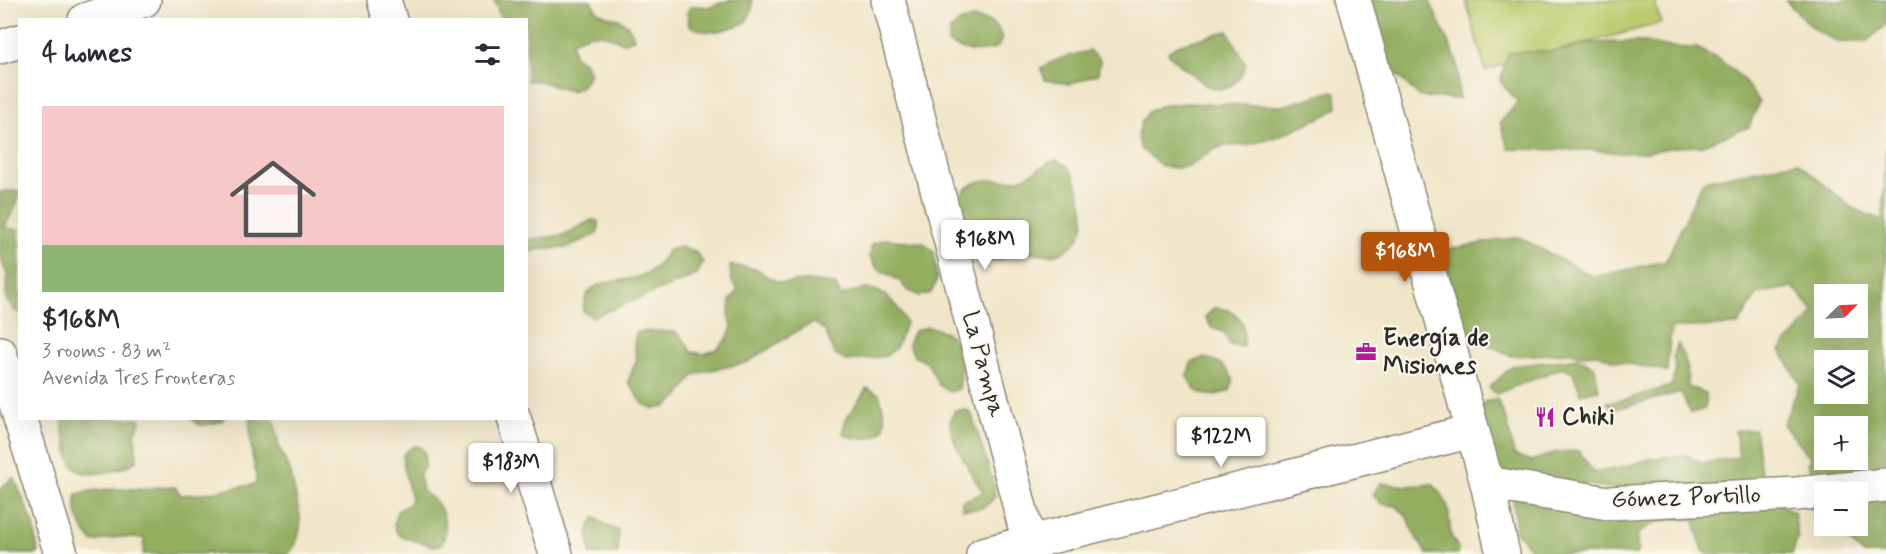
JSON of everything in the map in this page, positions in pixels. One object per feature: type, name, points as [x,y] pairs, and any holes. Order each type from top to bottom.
[{"type":"street","points":[[91,18],[144,0]]},
{"type":"street","points":[[384,0],[389,18]]},
{"type":"street","name":"La Pampa","points":[[888,0],[1031,548]]},
{"type":"street","points":[[1354,0],[1487,483],[1503,554]]},
{"type":"street","points":[[0,47],[18,42]]},
{"type":"street","points":[[0,353],[18,412]]},
{"type":"street","points":[[21,420],[61,554]]},
{"type":"street","points":[[515,420],[556,554]]},
{"type":"street","points":[[982,554],[1031,548],[1472,431]]},
{"type":"street","name":"Gómez Portillo","points":[[1487,483],[1608,503],[1796,494],[1886,484]]},
{"type":"green space","points":[[494,0],[591,0],[594,7],[602,14],[622,21],[628,26],[634,39],[622,43],[609,36],[591,34],[572,42],[574,55],[584,62],[590,73],[584,84],[577,89],[562,89],[546,83],[528,81],[528,18],[501,18]]},
{"type":"green space","points":[[729,0],[752,0],[752,10],[746,22],[718,31],[703,31],[689,25],[687,12],[691,6],[711,7]]},
{"type":"green space","points":[[1328,0],[1429,0],[1457,61],[1459,99],[1420,97],[1367,46]]},
{"type":"green space","points":[[1466,0],[1654,0],[1661,23],[1485,70]]},
{"type":"green space","points":[[1785,0],[1886,0],[1886,25],[1866,42],[1838,42],[1815,30]]},
{"type":"green space","points":[[972,18],[985,20],[997,26],[1002,38],[998,47],[985,51],[973,51],[948,43],[950,30],[960,22]]},
{"type":"green space","points":[[1228,31],[1246,64],[1240,76],[1227,88],[1215,89],[1206,85],[1176,62],[1168,52],[1178,45]]},
{"type":"green space","points":[[1644,42],[1670,47],[1697,48],[1721,61],[1742,78],[1759,102],[1749,127],[1700,146],[1674,147],[1648,152],[1509,149],[1500,123],[1518,102],[1500,81],[1508,53],[1565,50],[1591,43]]},
{"type":"green space","points":[[1089,51],[1100,60],[1098,74],[1070,84],[1045,80],[1041,68],[1058,59]]},
{"type":"green space","points":[[1333,91],[1336,94],[1337,108],[1326,115],[1276,137],[1248,145],[1223,146],[1189,166],[1176,168],[1162,166],[1141,149],[1138,137],[1141,123],[1148,112],[1160,106],[1186,103],[1282,106]]},
{"type":"green space","points":[[1886,149],[1886,479],[1874,485],[1886,505],[1886,554],[1864,554],[1844,536],[1868,536],[1868,482],[1814,482],[1814,510],[1796,494],[1810,475],[1808,462],[1812,459],[1783,424],[1800,384],[1780,350],[1814,313],[1814,338],[1868,338],[1868,284],[1814,284],[1814,311],[1793,287],[1757,294],[1738,325],[1671,328],[1667,371],[1615,361],[1598,354],[1512,356],[1465,334],[1442,250],[1519,237],[1594,277],[1666,261],[1703,181],[1797,162],[1852,208],[1882,220]]},
{"type":"green space","points":[[1056,160],[1071,171],[1081,197],[1084,224],[1077,239],[1071,246],[1057,254],[1021,252],[991,261],[977,258],[960,214],[959,203],[962,194],[969,186],[982,181],[1023,178]]},
{"type":"green space","points":[[18,191],[18,201],[5,228],[18,230],[18,312],[6,299],[7,274],[0,257],[0,192]]},
{"type":"green space","points":[[592,220],[598,221],[597,234],[566,248],[540,249],[528,253],[528,240],[563,235]]},
{"type":"green space","points":[[885,239],[924,243],[934,252],[937,280],[931,293],[920,296],[908,291],[900,281],[877,268],[870,257],[872,244]]},
{"type":"green space","points":[[681,247],[695,251],[703,262],[697,275],[593,317],[583,311],[585,300],[595,286],[641,276],[657,266],[668,250]]},
{"type":"green space","points":[[730,265],[757,269],[781,283],[807,281],[835,284],[841,296],[864,289],[871,289],[884,295],[899,310],[906,323],[896,348],[886,356],[846,361],[835,355],[825,331],[815,323],[803,327],[746,363],[694,375],[678,397],[667,406],[655,409],[643,404],[628,382],[637,358],[634,346],[636,333],[676,332],[691,352],[704,354],[717,349],[727,339],[732,327],[729,314],[730,301],[738,290],[731,279]]},
{"type":"green space","points":[[1214,308],[1230,311],[1240,318],[1244,331],[1243,347],[1230,345],[1224,332],[1212,328],[1205,317]]},
{"type":"green space","points":[[927,327],[948,334],[955,340],[959,348],[962,367],[959,389],[950,392],[939,385],[927,362],[915,357],[908,344],[914,331]]},
{"type":"green space","points":[[1678,344],[1687,365],[1688,387],[1706,393],[1705,409],[1690,413],[1681,392],[1613,410],[1607,402],[1624,400],[1671,386],[1676,370],[1673,357]]},
{"type":"green space","points":[[1202,358],[1217,362],[1227,370],[1233,379],[1230,391],[1210,395],[1195,389],[1187,376],[1191,363]]},
{"type":"green space","points":[[1580,358],[1595,368],[1599,390],[1581,394],[1573,373],[1564,367],[1496,394],[1489,388],[1512,366]]},
{"type":"green space","points":[[867,388],[879,394],[885,418],[881,432],[870,438],[856,438],[843,434],[845,421]]},
{"type":"green space","points":[[1497,399],[1507,421],[1514,455],[1532,461],[1557,452],[1579,451],[1593,472],[1617,469],[1649,459],[1685,455],[1702,463],[1739,457],[1735,431],[1755,429],[1761,472],[1759,488],[1667,496],[1490,471],[1473,418],[1485,402]]},
{"type":"green space","points":[[955,410],[968,410],[972,416],[993,481],[995,496],[981,508],[962,509],[962,501],[983,493],[954,440],[950,423]]},
{"type":"green space","points":[[63,420],[141,420],[135,434],[137,461],[97,474],[81,472],[75,468],[70,459]]},
{"type":"green space","points":[[193,420],[223,420],[213,424],[199,425]]},
{"type":"green space","points":[[249,420],[274,420],[279,447],[291,474],[300,516],[300,529],[296,544],[289,554],[210,554],[208,552],[203,554],[143,554],[144,538],[119,537],[93,542],[85,531],[76,508],[77,494],[84,492],[166,486],[175,487],[181,495],[256,484]]},
{"type":"green space","points":[[414,446],[420,447],[425,453],[425,466],[420,474],[422,489],[437,503],[443,514],[444,539],[442,544],[437,546],[405,538],[396,532],[394,527],[397,511],[408,505],[411,499],[403,454]]},
{"type":"green space","points":[[14,477],[34,525],[38,554],[0,554],[0,489]]},
{"type":"green space","points":[[1380,483],[1407,486],[1433,484],[1448,507],[1451,536],[1458,548],[1457,554],[1427,554],[1406,515],[1396,506],[1382,504],[1373,495]]},
{"type":"green space","points":[[1513,498],[1776,502],[1794,512],[1798,538],[1792,554],[1707,554],[1703,550],[1693,519],[1677,519],[1658,522],[1638,533],[1637,554],[1534,554],[1516,531]]},
{"type":"green space","points":[[595,517],[618,531],[618,554],[590,554],[588,529]]},
{"type":"place","name":"Energía de Misiones","points":[[1366,352]]},
{"type":"place","name":"Chiki","points":[[1545,417]]}]
